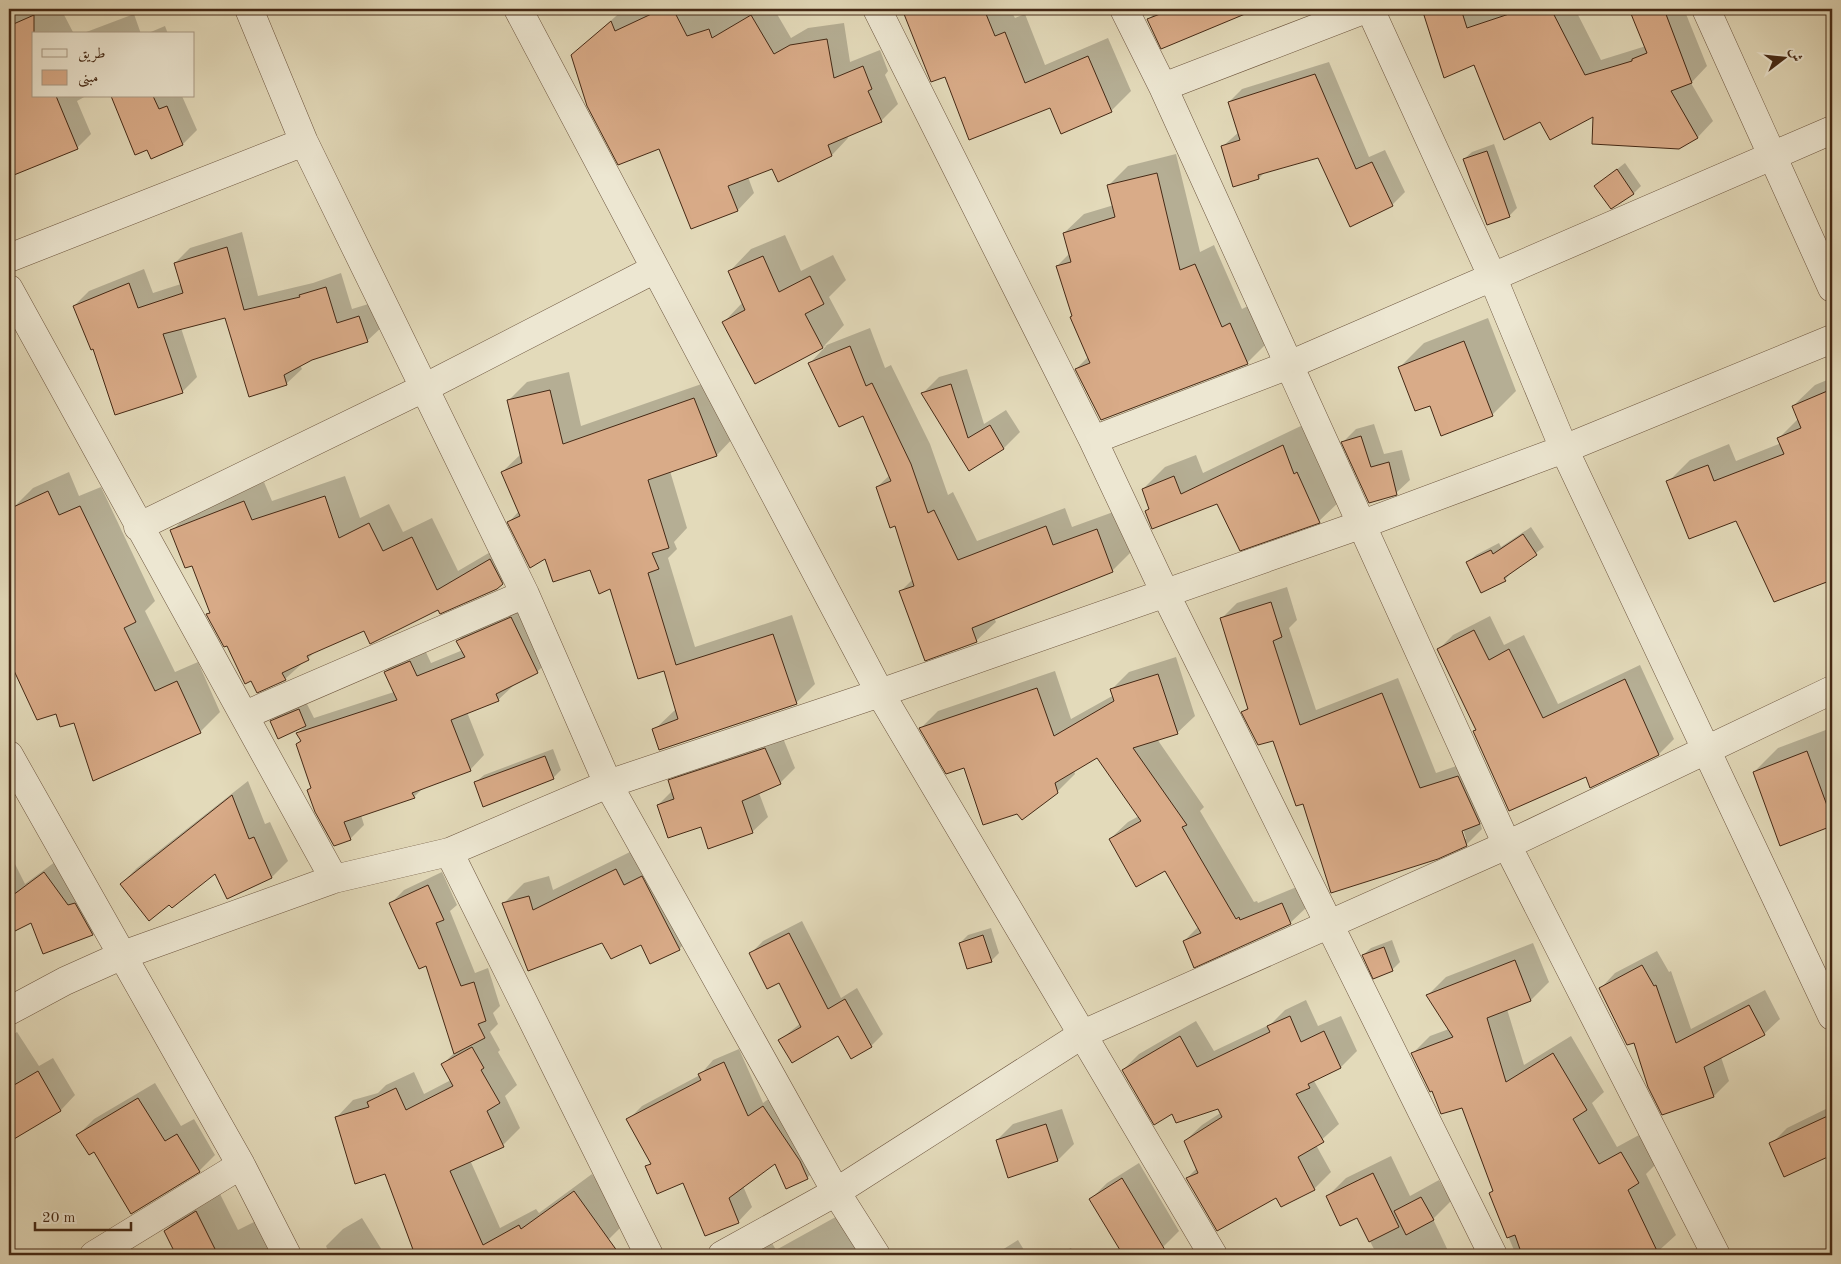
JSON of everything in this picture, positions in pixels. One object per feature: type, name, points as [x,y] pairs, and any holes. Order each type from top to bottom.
[{"type":"street","points":[[249,9],[304,142],[525,594],[608,784],[836,1192],[876,1255]]},
{"type":"street","points":[[518,9],[880,693],[1214,1255]]},
{"type":"street","points":[[877,9],[1093,440],[1165,593],[1493,1255]]},
{"type":"street","points":[[1124,9],[1163,87],[1360,525],[1507,845],[1716,1255]]},
{"type":"street","points":[[1163,87],[1368,9],[1492,276],[1564,449],[1832,1016]]},
{"type":"street","points":[[1706,9],[1832,288]]},
{"type":"street","points":[[1093,440],[1288,365],[1832,130]]},
{"type":"street","points":[[9,258],[304,142]]},
{"type":"street","points":[[138,527],[424,388],[655,269]]},
{"type":"street","points":[[9,289],[138,527],[245,715],[334,879]]},
{"type":"street","points":[[9,1011],[65,981],[124,955],[334,879],[449,852],[608,784],[880,693],[1360,525],[1564,449],[1832,339]]},
{"type":"street","points":[[245,715],[525,594]]},
{"type":"street","points":[[722,1255],[836,1192],[1082,1034],[1507,845],[1706,752],[1832,690]]},
{"type":"street","points":[[9,756],[124,955],[241,1165],[287,1255]]},
{"type":"street","points":[[449,852],[649,1255]]},
{"type":"street","points":[[94,1255],[241,1165]]},
{"type":"building","points":[[662,9],[673,9],[687,36],[709,29],[712,38],[751,15],[774,54],[790,45],[827,39],[834,78],[863,66],[872,89],[868,91],[882,122],[828,145],[832,156],[778,182],[772,169],[728,186],[738,211],[691,229],[659,149],[618,165],[587,106],[571,55],[611,21],[615,31]]},
{"type":"building","points":[[902,9],[984,9],[995,36],[1005,32],[1025,83],[1088,56],[1112,112],[1061,134],[1050,108],[969,140],[945,77],[931,82]]},
{"type":"building","points":[[1173,9],[1257,9],[1161,49],[1147,19]]},
{"type":"building","points":[[1422,9],[1461,9],[1467,28],[1524,9],[1551,9],[1585,75],[1632,61],[1632,59],[1647,53],[1629,9],[1664,9],[1692,83],[1671,91],[1698,138],[1679,149],[1592,144],[1593,117],[1550,140],[1540,122],[1504,140],[1474,65],[1444,78]]},
{"type":"building","points":[[34,15],[34,32],[32,32],[32,98],[57,98],[78,149],[9,177],[9,26]]},
{"type":"building","points":[[1315,74],[1356,169],[1372,162],[1393,206],[1350,227],[1318,158],[1258,175],[1259,179],[1233,187],[1221,146],[1240,140],[1228,102]]},
{"type":"building","points":[[112,98],[154,98],[159,109],[167,106],[183,145],[151,159],[147,150],[135,155]]},
{"type":"building","points":[[1487,151],[1510,217],[1487,225],[1463,159]]},
{"type":"building","points":[[1617,169],[1634,194],[1611,209],[1594,186]]},
{"type":"building","points":[[1157,173],[1180,270],[1195,264],[1222,327],[1230,323],[1248,364],[1101,420],[1075,369],[1090,363],[1070,317],[1072,316],[1056,266],[1071,262],[1063,233],[1115,217],[1107,185]]},
{"type":"building","points":[[227,247],[244,310],[300,297],[299,295],[326,287],[337,323],[359,316],[368,342],[312,360],[284,375],[287,385],[249,397],[225,318],[163,334],[183,393],[115,415],[93,349],[91,350],[73,306],[129,283],[138,308],[183,293],[174,263]]},
{"type":"building","points":[[763,256],[779,292],[810,276],[824,304],[805,314],[823,348],[755,384],[722,322],[745,310],[728,271]]},
{"type":"building","points":[[1464,341],[1493,416],[1441,436],[1430,406],[1415,411],[1398,367]]},
{"type":"building","points":[[850,346],[866,386],[872,383],[911,464],[928,513],[934,510],[958,560],[1046,526],[1053,545],[1097,529],[1113,572],[972,628],[977,642],[925,661],[899,591],[914,586],[895,526],[890,528],[876,487],[891,481],[863,416],[839,427],[808,363]]},
{"type":"building","points":[[951,384],[968,438],[990,425],[1004,449],[969,471],[921,393]]},
{"type":"building","points":[[1832,389],[1832,580],[1774,602],[1736,521],[1689,539],[1666,481],[1708,465],[1714,481],[1784,454],[1777,438],[1801,428],[1792,406]]},
{"type":"building","points":[[550,390],[563,444],[694,398],[717,456],[648,480],[669,548],[652,553],[659,569],[648,573],[676,665],[773,634],[797,704],[659,750],[652,729],[678,719],[664,671],[638,679],[610,589],[599,594],[590,570],[553,582],[545,559],[530,568],[507,522],[520,516],[501,472],[522,463],[507,400]]},
{"type":"building","points":[[1361,436],[1371,467],[1389,462],[1397,495],[1369,503],[1341,442]]},
{"type":"building","points":[[1283,445],[1294,474],[1297,472],[1320,523],[1240,551],[1217,504],[1152,529],[1145,511],[1149,509],[1142,489],[1174,476],[1181,494]]},
{"type":"building","points":[[48,491],[59,515],[80,506],[136,622],[124,628],[155,691],[177,681],[201,733],[93,781],[74,723],[60,727],[56,714],[37,720],[9,660],[9,509]]},
{"type":"building","points":[[325,496],[339,538],[369,523],[383,551],[412,537],[437,590],[490,559],[503,584],[497,589],[440,614],[438,610],[370,644],[364,631],[307,656],[309,660],[282,673],[286,680],[257,693],[251,681],[245,684],[227,646],[224,647],[206,614],[210,613],[192,566],[185,568],[170,530],[244,501],[252,520]]},
{"type":"building","points":[[1523,534],[1537,555],[1504,578],[1506,581],[1481,593],[1466,562],[1491,550],[1493,554]]},
{"type":"building","points":[[1271,602],[1282,637],[1273,641],[1300,725],[1382,693],[1420,788],[1458,776],[1480,824],[1462,831],[1467,846],[1438,859],[1331,893],[1303,804],[1296,806],[1273,741],[1258,745],[1241,712],[1248,709],[1220,618]]},
{"type":"building","points":[[511,617],[538,673],[496,694],[499,701],[451,720],[471,771],[412,793],[415,798],[344,822],[351,840],[334,846],[315,812],[307,790],[311,788],[296,744],[301,741],[296,733],[397,700],[384,672],[410,661],[417,676],[465,657],[456,641]]},
{"type":"building","points":[[1474,630],[1489,660],[1509,649],[1543,718],[1625,679],[1659,755],[1590,788],[1586,777],[1509,811],[1473,731],[1476,730],[1437,649]]},
{"type":"building","points":[[1158,674],[1178,734],[1133,748],[1187,825],[1182,827],[1236,919],[1239,917],[1240,920],[1282,903],[1291,924],[1194,968],[1183,941],[1201,933],[1165,871],[1136,887],[1109,839],[1141,821],[1097,758],[1055,783],[1058,793],[1022,820],[1017,814],[983,825],[964,768],[946,774],[919,728],[1037,688],[1054,736],[1114,701],[1110,689]]},
{"type":"building","points":[[299,709],[306,726],[278,739],[270,721]]},
{"type":"building","points":[[765,748],[781,784],[742,801],[753,833],[708,849],[701,827],[668,838],[657,805],[674,799],[668,780]]},
{"type":"building","points":[[1807,751],[1832,819],[1832,826],[1780,846],[1753,772]]},
{"type":"building","points":[[545,756],[554,779],[483,807],[474,782]]},
{"type":"building","points":[[232,795],[249,839],[254,837],[272,878],[227,899],[215,874],[172,908],[169,905],[149,921],[120,884]]},
{"type":"building","points":[[616,869],[624,885],[642,876],[680,950],[650,964],[641,945],[611,959],[602,943],[528,971],[502,903],[529,896],[533,910]]},
{"type":"building","points":[[44,872],[68,905],[75,903],[93,935],[43,954],[31,923],[9,934],[9,898]]},
{"type":"building","points":[[428,885],[444,920],[436,923],[461,986],[474,982],[486,1021],[478,1024],[485,1038],[454,1054],[426,966],[419,969],[389,903]]},
{"type":"building","points":[[789,933],[828,1009],[845,999],[872,1047],[851,1059],[838,1036],[792,1063],[778,1040],[801,1027],[779,983],[767,989],[749,953]]},
{"type":"building","points":[[983,935],[992,962],[967,969],[959,943]]},
{"type":"building","points":[[1384,947],[1393,971],[1373,979],[1362,955]]},
{"type":"building","points":[[1515,960],[1531,1001],[1487,1018],[1506,1082],[1553,1053],[1587,1110],[1573,1119],[1599,1164],[1621,1152],[1639,1183],[1628,1190],[1659,1255],[1522,1255],[1515,1235],[1507,1238],[1489,1193],[1493,1191],[1462,1108],[1441,1114],[1432,1091],[1430,1092],[1411,1053],[1453,1037],[1426,995]]},
{"type":"building","points":[[1642,965],[1654,986],[1656,985],[1676,1043],[1749,1005],[1765,1035],[1704,1067],[1714,1097],[1662,1115],[1648,1087],[1634,1043],[1627,1045],[1599,988]]},
{"type":"building","points":[[1290,1016],[1301,1042],[1324,1031],[1341,1068],[1308,1084],[1310,1088],[1296,1094],[1324,1142],[1298,1157],[1315,1190],[1281,1207],[1276,1198],[1217,1231],[1186,1178],[1198,1173],[1184,1141],[1222,1117],[1218,1109],[1176,1123],[1172,1114],[1154,1125],[1122,1070],[1180,1036],[1197,1067],[1270,1032],[1267,1026]]},
{"type":"building","points":[[472,1047],[484,1068],[481,1070],[500,1103],[487,1111],[504,1147],[450,1171],[483,1245],[519,1225],[521,1229],[574,1191],[620,1255],[415,1255],[385,1174],[355,1184],[335,1117],[369,1107],[367,1102],[396,1088],[406,1110],[453,1086],[441,1064]]},
{"type":"building","points":[[724,1062],[748,1116],[763,1106],[800,1161],[808,1179],[786,1189],[775,1164],[729,1198],[739,1223],[705,1236],[683,1183],[657,1194],[645,1166],[651,1164],[626,1119],[701,1080],[698,1074]]},
{"type":"building","points":[[38,1071],[61,1111],[9,1142],[9,1088]]},
{"type":"building","points":[[138,1098],[165,1141],[177,1134],[200,1172],[131,1214],[94,1152],[89,1155],[76,1135]]},
{"type":"building","points":[[1832,1114],[1832,1155],[1784,1177],[1769,1143]]},
{"type":"building","points":[[1046,1124],[1058,1161],[1008,1178],[996,1140]]},
{"type":"building","points":[[1373,1173],[1399,1227],[1369,1242],[1357,1218],[1340,1226],[1326,1196]]},
{"type":"building","points":[[1122,1178],[1168,1255],[1123,1255],[1089,1199]]},
{"type":"building","points":[[1421,1197],[1434,1220],[1406,1235],[1394,1211]]},
{"type":"building","points":[[196,1211],[218,1255],[176,1255],[164,1231]]}]
